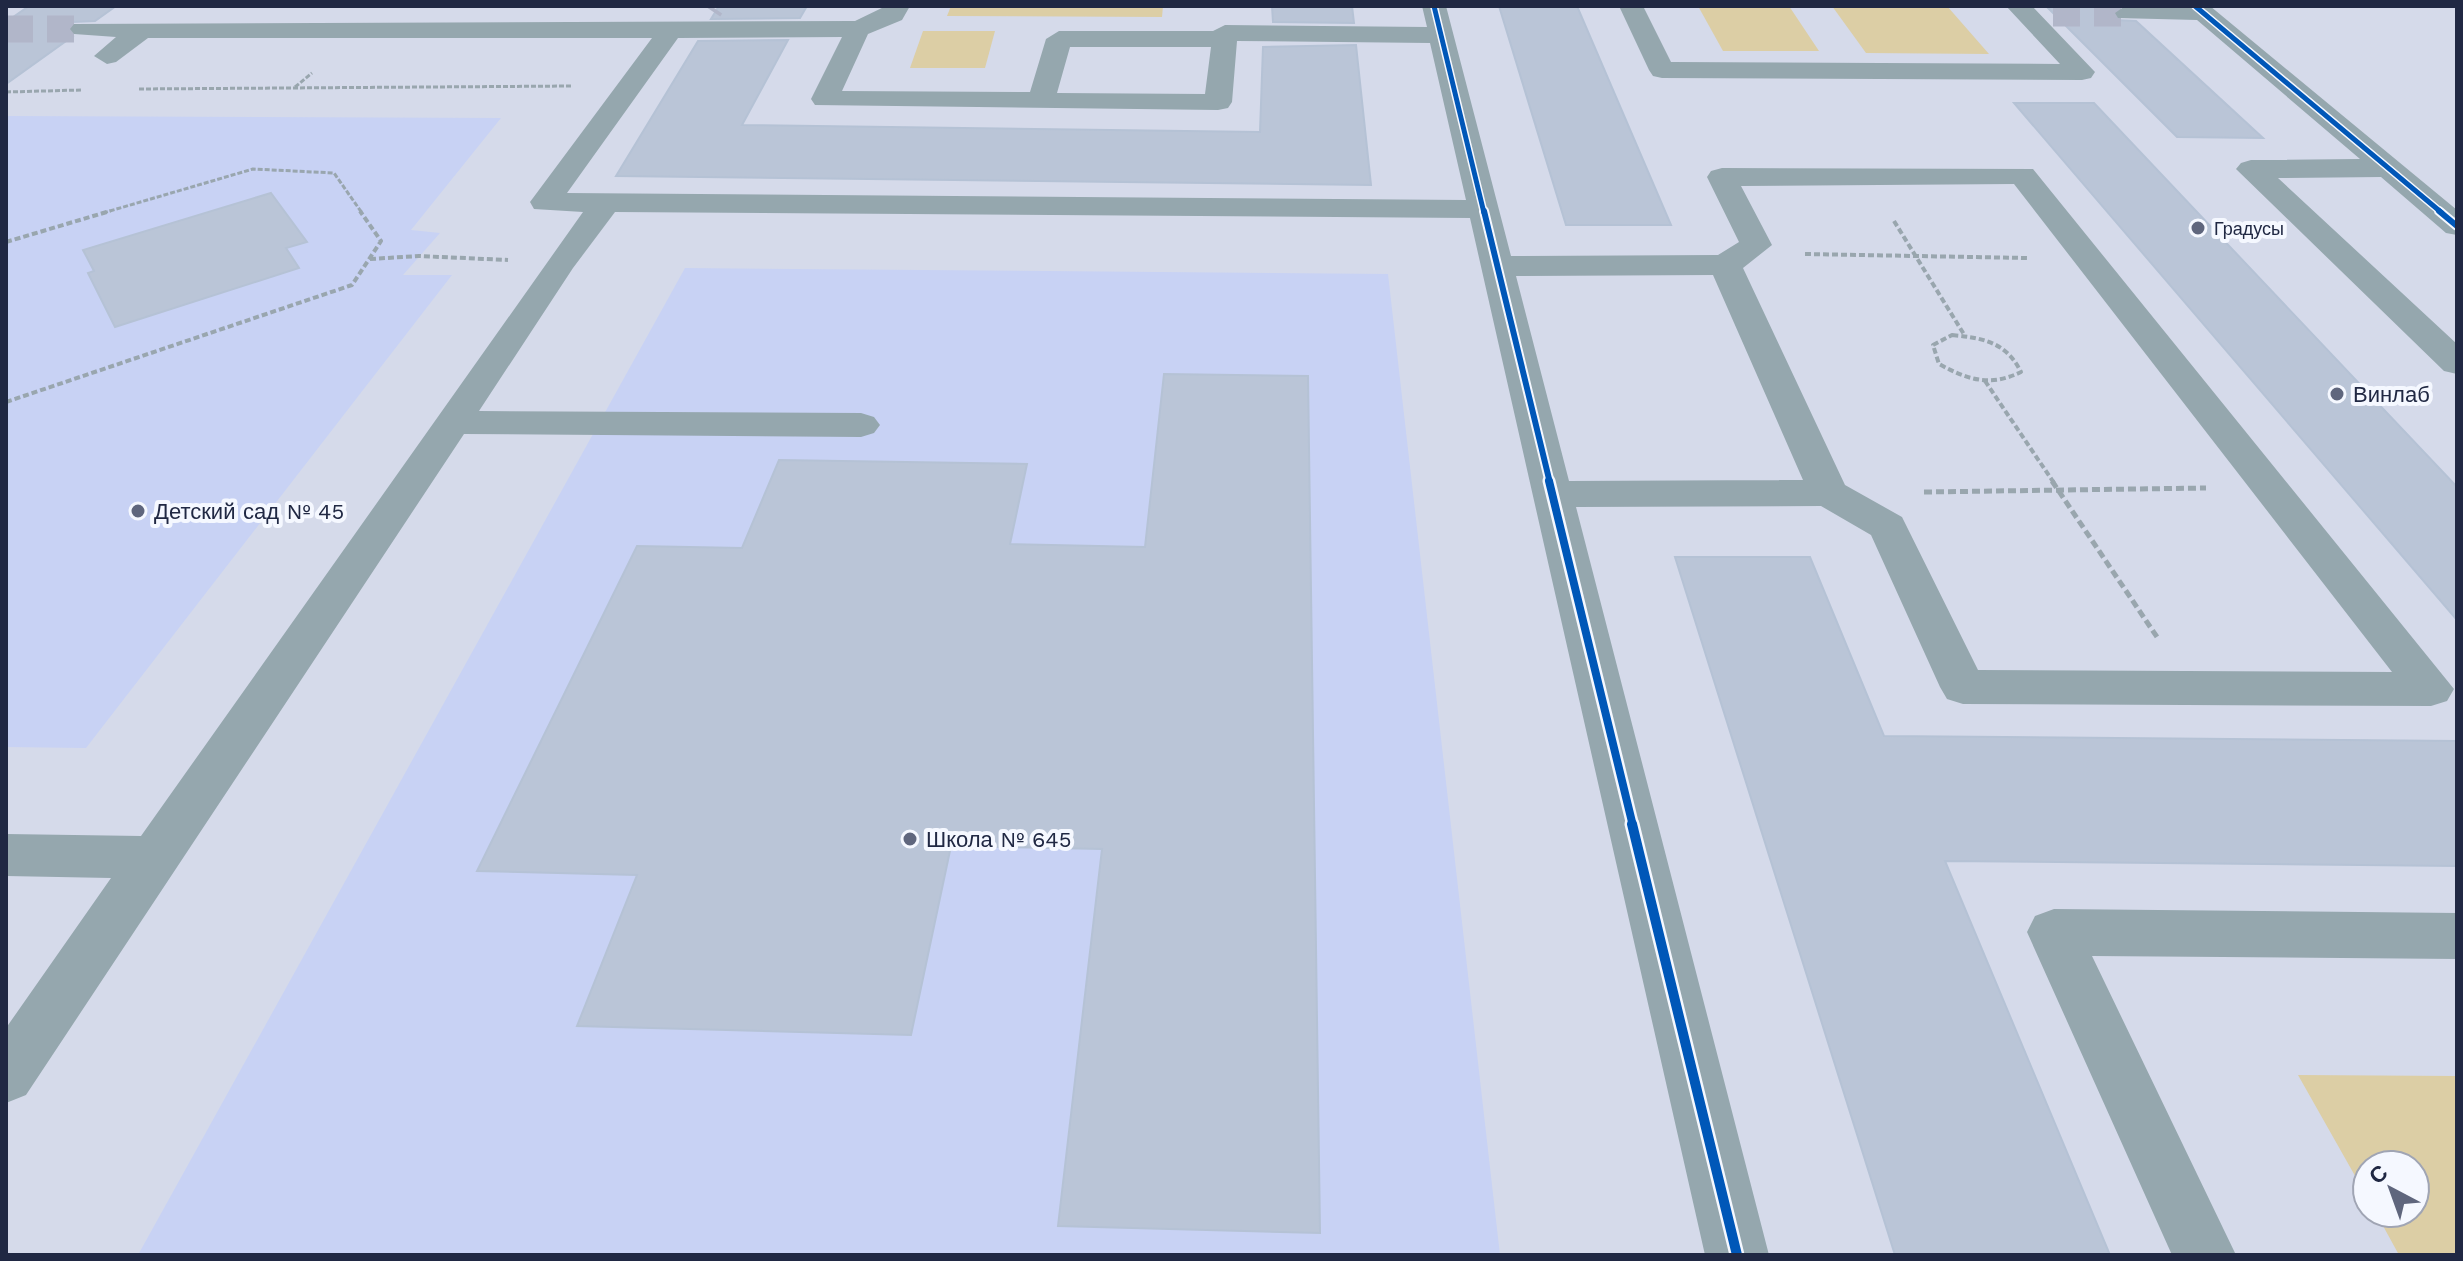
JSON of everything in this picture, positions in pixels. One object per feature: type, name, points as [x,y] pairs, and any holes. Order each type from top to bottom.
[{"type":"street","points":[[83,29],[691,23],[858,29],[893,15],[898,6]]},
{"type":"street","points":[[858,29],[825,99],[1218,102],[1225,6]]},
{"type":"street","points":[[1631,6],[1662,70],[2082,72],[2021,9]]},
{"type":"street","points":[[2021,9],[2053,13]]},
{"type":"street","points":[[2127,13],[2199,10],[2457,226]]},
{"type":"street","points":[[1041,100],[1059,39],[1224,36],[1437,20],[1737,1255]]},
{"type":"street","points":[[691,23],[627,86],[545,202],[1483,209]]},
{"type":"street","points":[[107,56],[142,30]]},
{"type":"street","points":[[2388,168],[2251,169],[2457,363]]},
{"type":"street","points":[[1497,266],[1735,259],[1756,245],[1722,177],[2022,175],[2431,689],[1963,687],[1888,527],[1829,493],[1552,494]]},
{"type":"street","points":[[6,1076],[560,263],[606,203]]},
{"type":"street","points":[[1735,259],[1829,493]]},
{"type":"street","points":[[451,422],[861,425]]},
{"type":"street","points":[[6,855],[154,857]]},
{"type":"street","points":[[2204,1255],[2054,932],[2457,936]]},
{"type":"path","points":[[138,89],[627,86]]},
{"type":"path","points":[[6,91],[91,90]]},
{"type":"path","points":[[6,242],[253,169],[334,173],[381,241],[352,285],[6,402]]},
{"type":"path","points":[[1866,176],[1965,336]]},
{"type":"path","points":[[369,259],[419,256],[560,263]]},
{"type":"path","points":[[1735,259],[2088,258]]},
{"type":"path","points":[[1952,335],[1965,336],[1985,338],[2013,353],[2021,372],[2002,383],[1968,379],[1939,364],[1933,345],[1952,335]]},
{"type":"path","points":[[1985,381],[2191,688]]},
{"type":"path","points":[[1920,492],[2271,488]]},
{"type":"shaded area","points":[[951,6],[1163,6],[1162,17],[947,16]]},
{"type":"shaded area","points":[[1698,6],[1789,6],[1819,51],[1723,51]]},
{"type":"shaded area","points":[[1832,6],[1947,6],[1989,54],[1866,53]]},
{"type":"shaded area","points":[[923,31],[995,31],[985,68],[910,68]]},
{"type":"shaded area","name":"Детский сад № 45","points":[[6,116],[501,118],[411,230],[440,233],[403,275],[452,275],[86,748],[6,747]]},
{"type":"shaded area","name":"Школа № 645","points":[[685,268],[1388,274],[1500,1255],[138,1255]]},
{"type":"shaded area","points":[[2298,1075],[2457,1076],[2457,1255],[2399,1255],[2385,1229],[2431,1229],[2431,1149],[2351,1149],[2351,1169]]},
{"type":"building","points":[[29,6],[116,6],[95,21],[72,22],[67,29],[73,36],[6,84],[6,22]]},
{"type":"building","points":[[719,6],[807,6],[800,18],[711,19]]},
{"type":"building","points":[[1272,6],[1352,6],[1354,23],[1273,22]]},
{"type":"building","points":[[1499,6],[1577,6],[1671,225],[1566,225]]},
{"type":"building","points":[[2046,6],[2119,6],[2112,12],[2115,20],[2136,21],[2263,138],[2177,137]]},
{"type":"building","points":[[788,40],[742,125],[1260,132],[1263,47],[1356,45],[1371,185],[616,176],[698,41]]},
{"type":"building","points":[[2014,103],[2094,103],[2457,487],[2457,620]]},
{"type":"building","points":[[271,193],[307,242],[286,248],[299,268],[115,327],[88,273],[94,271],[83,250]]},
{"type":"building","points":[[1164,374],[1308,376],[1320,1233],[1058,1226],[1102,849],[951,846],[911,1035],[577,1026],[637,875],[477,871],[637,546],[742,548],[779,460],[1027,464],[1010,544],[1145,547]]},
{"type":"building","points":[[1675,557],[1810,557],[1884,736],[2457,741],[2457,866],[1945,861],[2110,1255],[1895,1255]]},
{"type":"tunnel","points":[[2053,13],[2127,13]]},
{"type":"tunnel","points":[[6,29],[83,29]]},
{"type":"cycle path","points":[[1434,6],[1737,1255]]},
{"type":"cycle path","points":[[2195,6],[2457,226]]},
{"type":"place","name":"Градусы","points":[[2198,228]]},
{"type":"place","name":"Винлаб","points":[[2337,394]]},
{"type":"place","name":"Детский сад № 45","points":[[138,511]]},
{"type":"place","name":"Школа № 645","points":[[910,839]]}]
